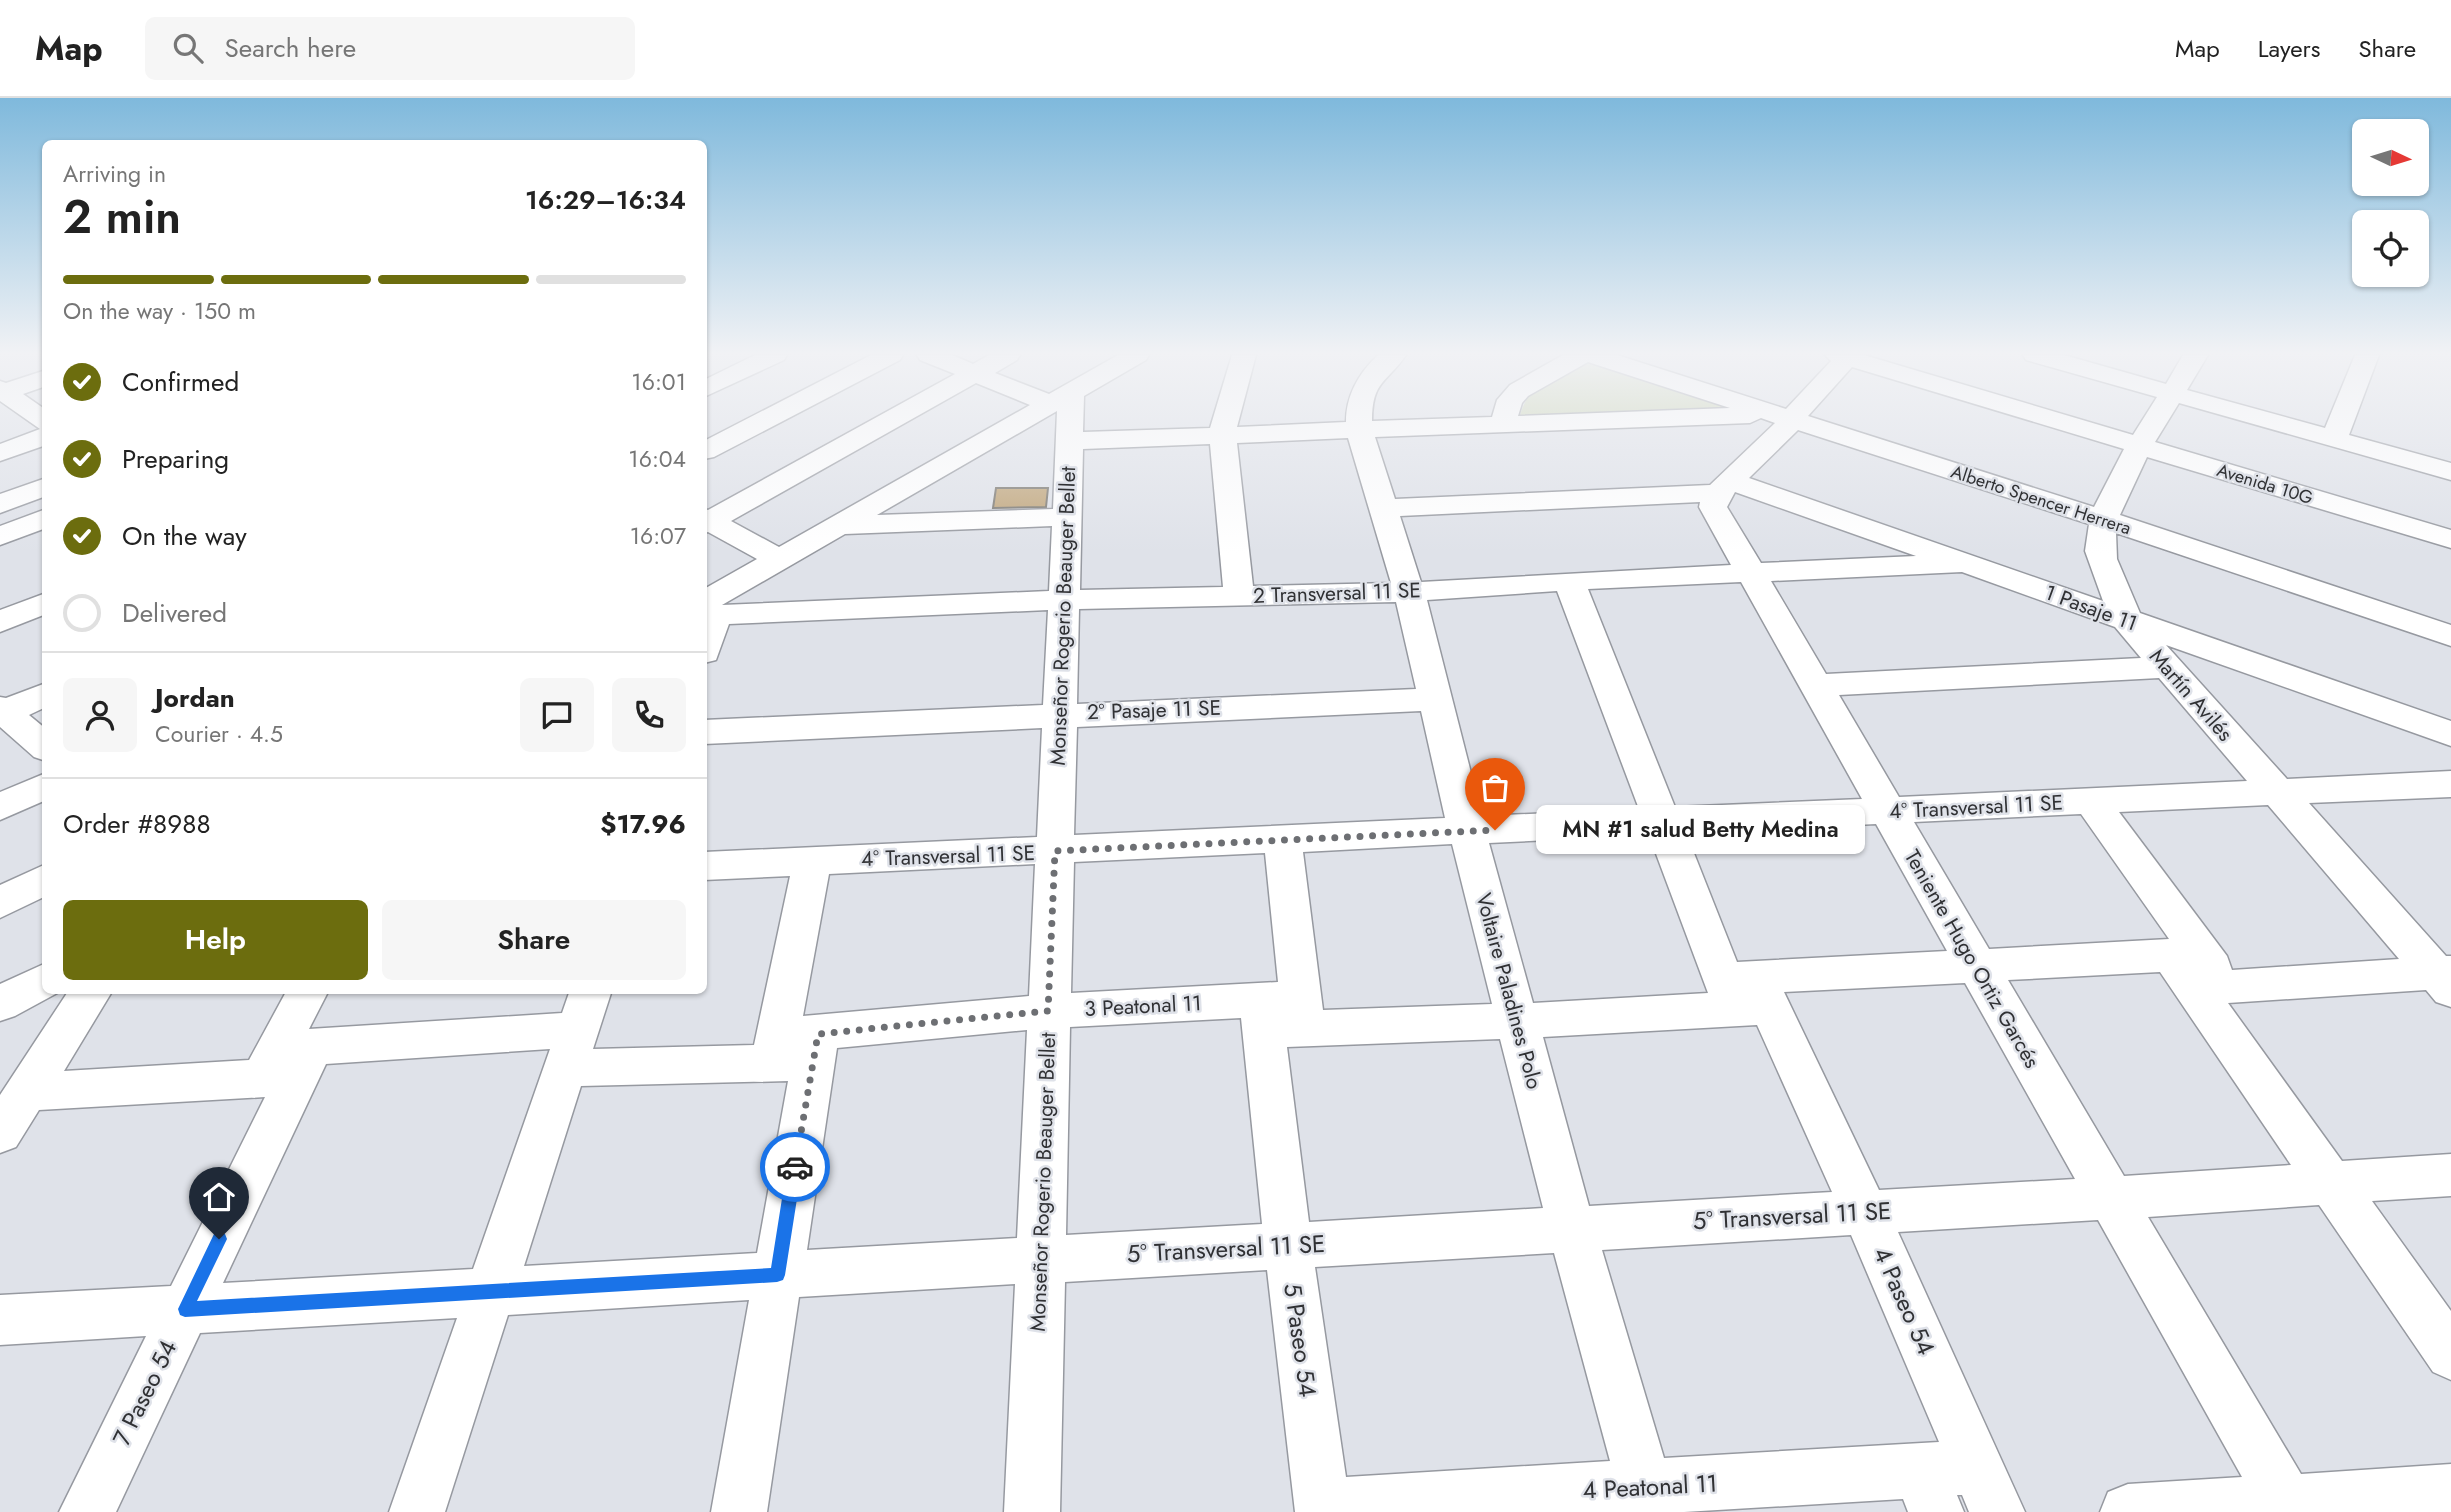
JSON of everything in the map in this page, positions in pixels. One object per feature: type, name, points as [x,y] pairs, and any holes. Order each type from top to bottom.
[{"type":"street","points":[[707,449],[762,421]]},
{"type":"street","points":[[707,520],[889,421]]},
{"type":"street","points":[[708,611],[779,559],[1020,421]]},
{"type":"street","name":"Monseñor Rogerio Beauger Bellet","points":[[1032,1512],[1069,441],[1065,421]]},
{"type":"street","points":[[1225,421],[1222,433],[1239,596]]},
{"type":"street","points":[[1358,421],[1359,429]]},
{"type":"street","points":[[1069,441],[1585,421]]},
{"type":"street","points":[[1725,487],[1790,421]]},
{"type":"street","name":"Alberto Spencer Herrera","points":[[1811,421],[2451,619]]},
{"type":"street","name":"Avenida 10G","points":[[2058,421],[2451,539]]},
{"type":"street","name":"Martín Avilés","points":[[2156,421],[2105,513],[2100,551],[2127,621],[2165,667],[2446,978]]},
{"type":"street","points":[[2270,421],[2451,472]]},
{"type":"street","points":[[2334,439],[2341,421]]},
{"type":"street","name":"Voltaire Paladines Polo","points":[[1359,429],[1409,592],[1467,831],[1572,1230],[1649,1499]]},
{"type":"street","points":[[0,453],[42,437]]},
{"type":"street","name":"1 Pasaje 11","points":[[1382,508],[1725,487],[1971,563],[2127,621],[2451,734]]},
{"type":"street","name":"Teniente Hugo Ortiz Garcés","points":[[1725,487],[1713,507],[2289,1508]]},
{"type":"street","points":[[0,504],[42,488]]},
{"type":"street","name":"Alberto Spencer Herrera","points":[[2105,513],[2451,636]]},
{"type":"street","points":[[838,525],[1066,517]]},
{"type":"street","points":[[0,536],[42,520]]},
{"type":"street","points":[[707,522],[779,559]]},
{"type":"street","name":"2 Transversal 11 SE","points":[[708,611],[1409,592],[1569,581],[1971,563]]},
{"type":"street","name":"4 Paseo 54","points":[[1569,581],[1661,822],[1746,993],[1865,1212],[1987,1489]]},
{"type":"street","points":[[0,622],[42,604]]},
{"type":"street","points":[[1814,685],[2165,667]]},
{"type":"street","points":[[42,696],[1,712],[42,746]]},
{"type":"street","name":"2° Pasaje 11 SE","points":[[707,732],[1437,699]]},
{"type":"street","points":[[0,807],[42,787]]},
{"type":"street","name":"4° Transversal 11 SE","points":[[707,866],[1283,841],[2277,792],[2448,787]]},
{"type":"street","points":[[2091,801],[2331,1181],[2451,1354]]},
{"type":"street","name":"5 Paseo 54","points":[[1283,841],[1282,1014],[1288,1245],[1345,1509]]},
{"type":"street","points":[[739,1512],[777,1275],[812,862]]},
{"type":"street","points":[[0,903],[42,880]]},
{"type":"street","name":"3 Peatonal 11","points":[[27,1092],[578,1030],[795,1049],[1048,1011],[1517,1021],[1976,966],[2446,978]]},
{"type":"street","points":[[0,1004],[42,981]]},
{"type":"street","points":[[0,1133],[89,994]]},
{"type":"street","name":"7 Paseo 54","points":[[87,1512],[185,1309],[287,1063],[307,994]]},
{"type":"street","points":[[417,1512],[578,1030]]},
{"type":"street","name":"5° Transversal 11 SE","points":[[0,1320],[1572,1230],[2451,1175]]},
{"type":"street","name":"4 Peatonal 11","points":[[1345,1509],[1987,1489]]},
{"type":"street","points":[[2128,1512],[2289,1508],[2451,1492]]},
{"type":"building","points":[[996,488],[1048,488],[1046,507],[993,508]]},
{"type":"way so far","points":[[795,1167],[811,1062],[818,1034],[1048,1011],[1055,851],[1495,830]]},
{"type":"place","name":"MN #1 salud Betty Medina","points":[[1495,830]]},
{"type":"route","points":[[219,1239],[185,1309],[777,1275],[795,1167]]}]
